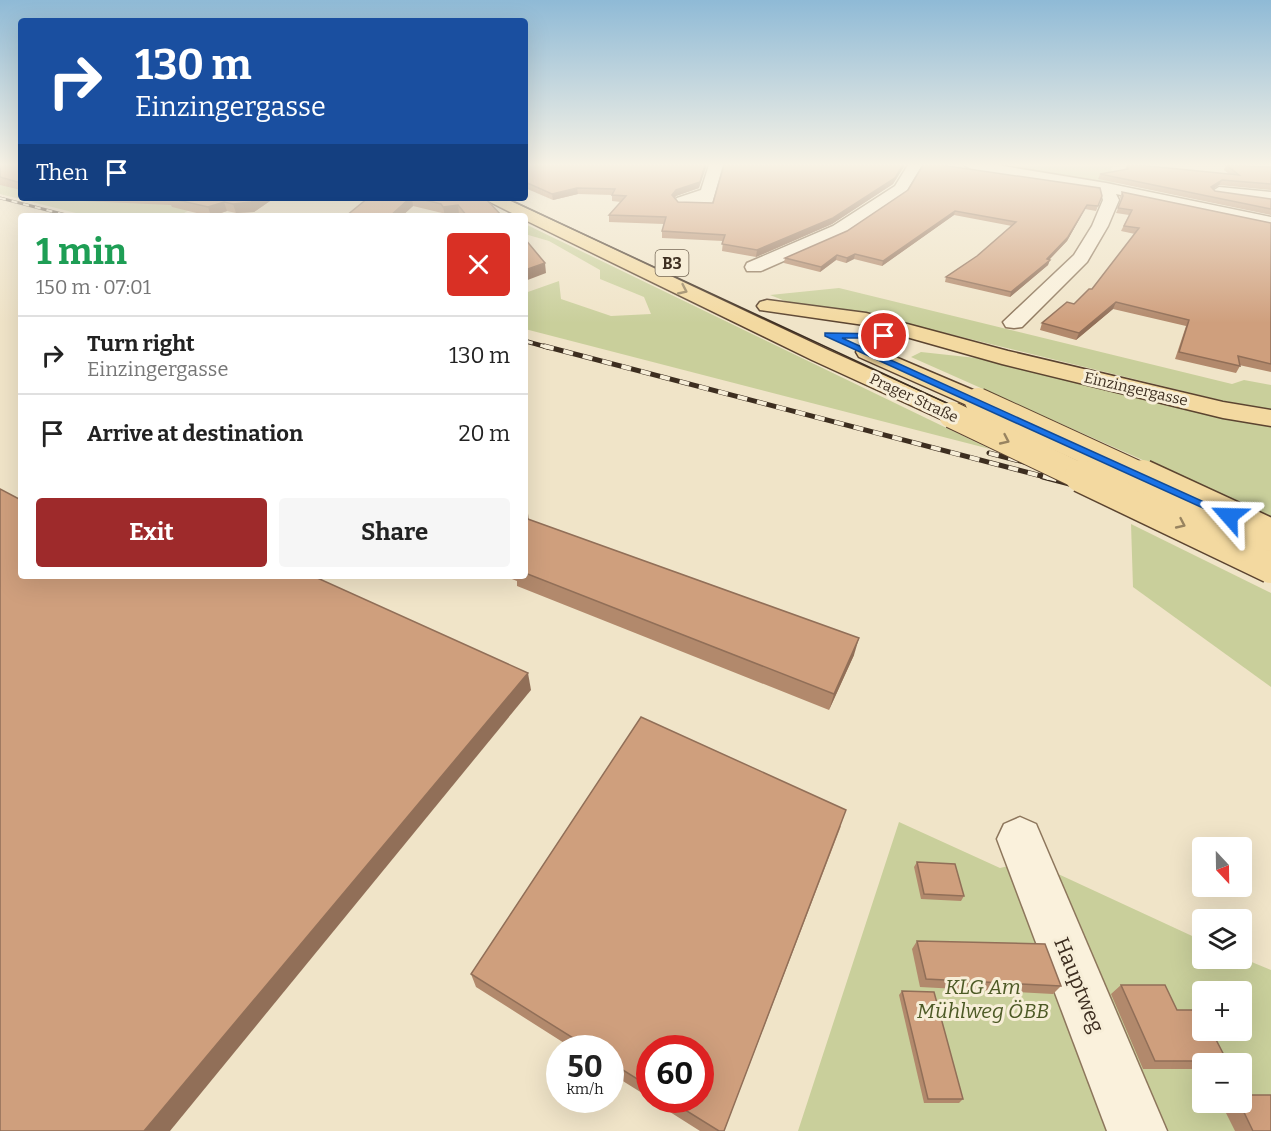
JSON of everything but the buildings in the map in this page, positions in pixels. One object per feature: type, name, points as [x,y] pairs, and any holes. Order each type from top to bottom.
[{"type":"main road","name":"Prager Straße","points":[[534,218],[749,321],[824,340],[928,379],[1271,534]]},
{"type":"main road","name":"B3","points":[[569,218],[661,259]]},
{"type":"main road","name":"Prager Straße","points":[[758,302],[952,415],[1271,567]]},
{"type":"main road","name":"Einzingergasse","points":[[758,302],[866,319],[1002,357],[1223,410],[1271,418]]},
{"type":"main road","name":"Einzingergasse","points":[[824,340],[847,324],[896,327]]},
{"type":"main road","name":"Einzingergasse","points":[[824,340],[884,336],[1002,357]]},
{"type":"main road","name":"Einzingergasse","points":[[928,379],[906,366],[900,359],[899,351],[918,346],[943,347]]},
{"type":"street","points":[[754,267],[839,230],[857,218]]},
{"type":"street","points":[[1014,322],[1082,258],[1103,218]]},
{"type":"street","points":[[1252,218],[1271,222]]},
{"type":"street","name":"Hauptweg","points":[[1020,839],[1137,1131]]},
{"type":"green space","points":[[528,225],[990,449],[528,330],[528,292],[559,281],[561,299],[611,316],[651,314],[644,297],[600,279],[600,270],[549,241],[528,235]]},
{"type":"green space","points":[[839,288],[1232,384],[1244,380],[1271,385],[1271,409],[1224,401],[851,310],[798,306],[770,295]]},
{"type":"green space","points":[[921,352],[976,358],[1208,413],[1271,424],[1271,517],[911,357]]},
{"type":"green space","points":[[1131,524],[1271,593],[1271,687],[1133,587]]},
{"type":"green space","name":"KLG Am Mühlweg ÖBB","points":[[899,822],[1000,868],[1030,861],[1192,936],[1192,969],[1252,969],[1252,962],[1271,970],[1271,1131],[798,1131]]},
{"type":"tram line","points":[[549,218],[1271,554]]},
{"type":"railway","points":[[528,342],[550,348]]},
{"type":"railway","points":[[544,346],[1049,478]]},
{"type":"railway","points":[[989,453],[1085,478]]},
{"type":"railway","points":[[1043,476],[1271,536]]},
{"type":"railway","points":[[1080,476],[1271,526]]},
{"type":"route","points":[[884,336],[828,334],[1229,516]]}]
